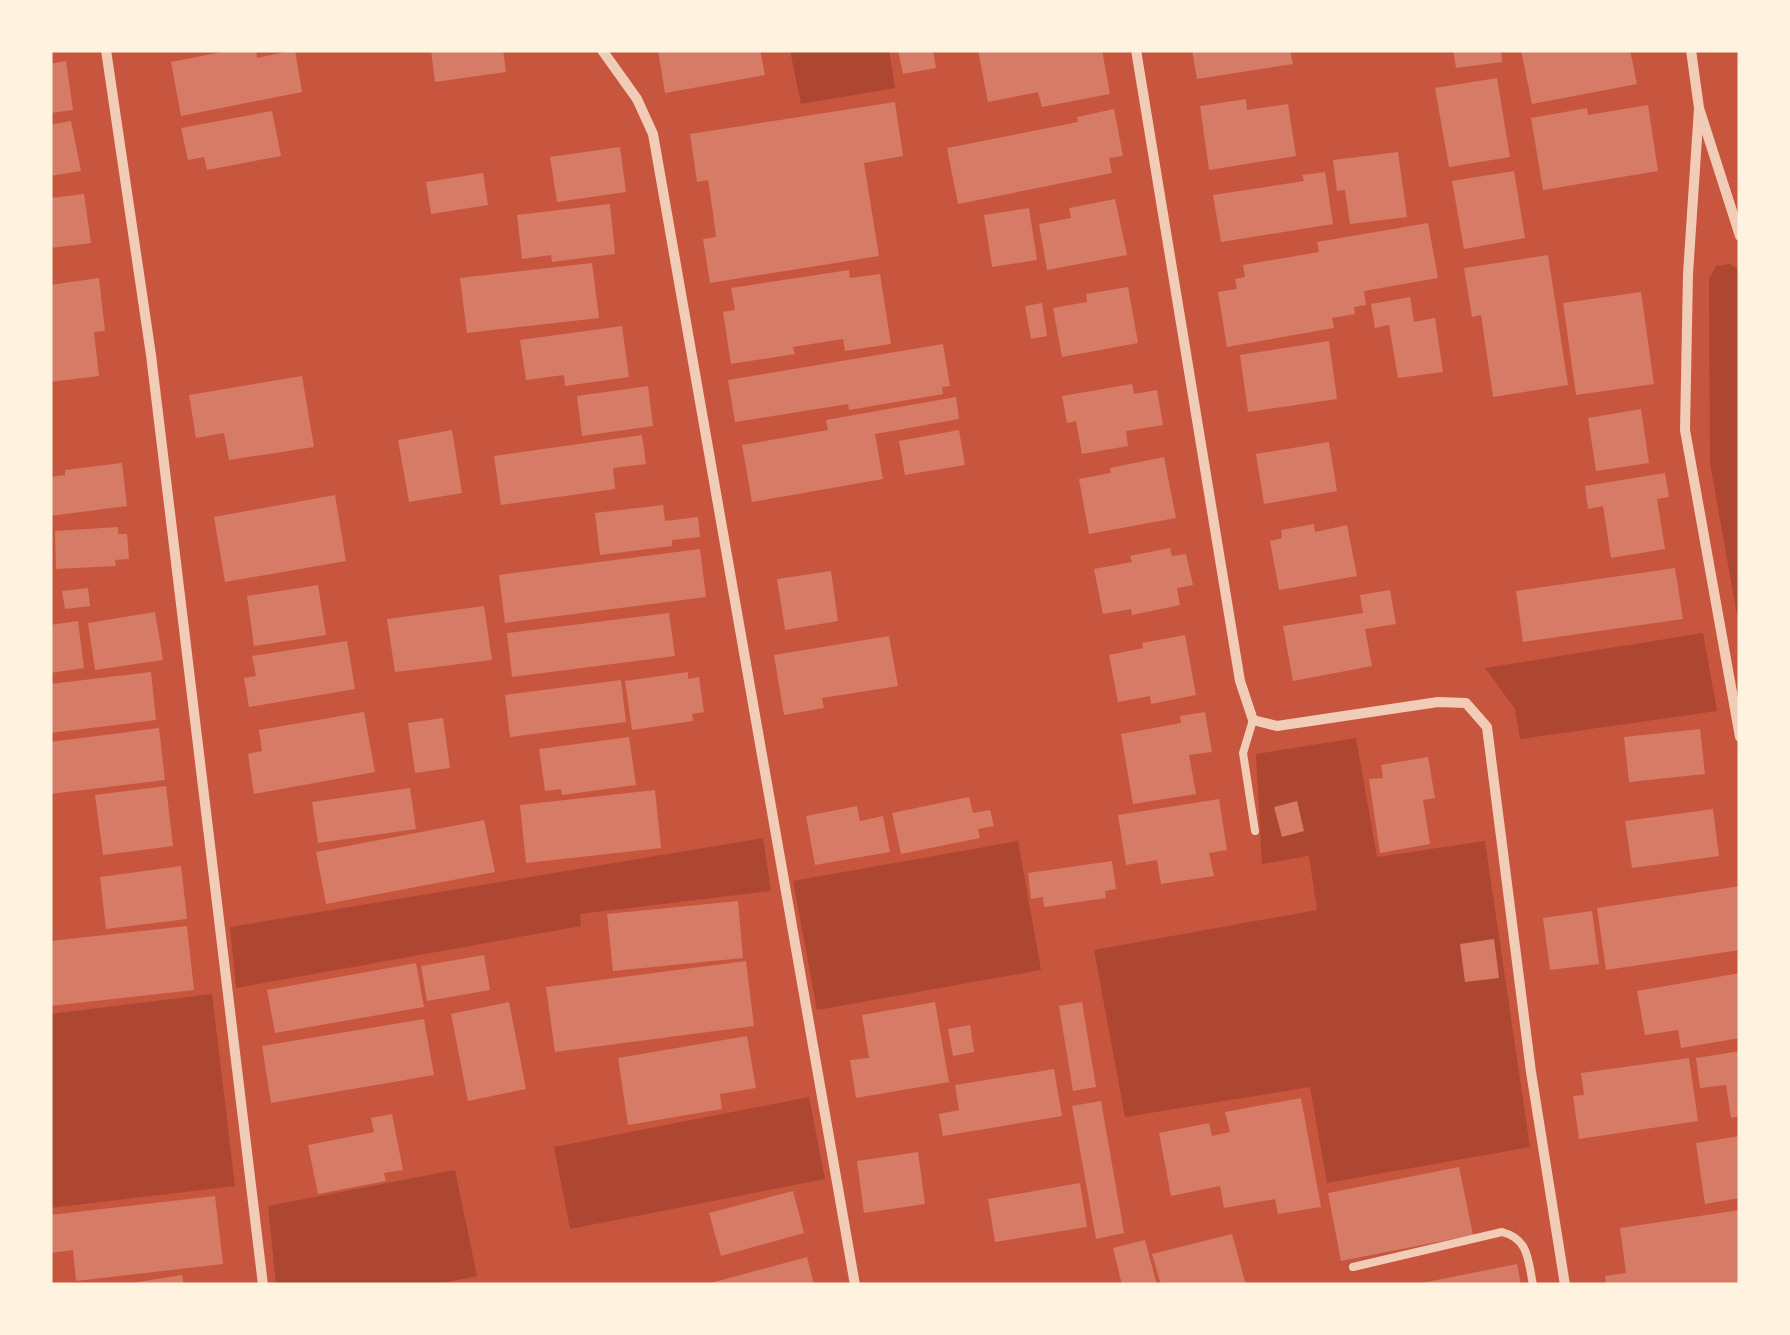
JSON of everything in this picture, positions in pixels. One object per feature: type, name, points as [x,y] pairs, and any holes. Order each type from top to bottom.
[{"type":"street","points":[[106,50],[151,355],[263,1285]]},
{"type":"street","points":[[602,50],[637,99],[653,134],[855,1285]]},
{"type":"street","points":[[1136,50],[1240,681],[1253,720],[1276,726],[1438,702],[1466,703],[1487,727],[1531,1072],[1564,1285]]},
{"type":"street","points":[[1691,50],[1698,108],[1688,274],[1685,430],[1740,737]]},
{"type":"street","points":[[1698,108],[1740,236]]},
{"type":"lane","points":[[1253,720],[1243,752],[1254,832]]},
{"type":"lane","points":[[1353,1267],[1502,1232],[1516,1236],[1525,1245],[1533,1285]]},
{"type":"shaded area","points":[[790,50],[889,50],[895,88],[801,104]]},
{"type":"shaded area","points":[[1730,264],[1740,271],[1740,632],[1710,463],[1709,279],[1716,266]]},
{"type":"shaded area","points":[[1703,633],[1717,711],[1520,739],[1515,709],[1485,668]]},
{"type":"shaded area","points":[[1356,738],[1377,857],[1485,841],[1530,1147],[1327,1183],[1310,1087],[1125,1117],[1094,950],[1317,910],[1309,856],[1262,864],[1256,754]]},
{"type":"shaded area","points":[[763,838],[771,891],[580,914],[581,926],[236,988],[230,927]]},
{"type":"shaded area","points":[[1018,841],[1041,970],[817,1010],[793,881]]},
{"type":"shaded area","points":[[212,994],[235,1186],[50,1208],[50,1014]]},
{"type":"shaded area","points":[[809,1097],[825,1179],[570,1229],[554,1147]]},
{"type":"shaded area","points":[[455,1170],[477,1276],[433,1285],[276,1285],[268,1206]]},
{"type":"building","points":[[232,50],[256,50],[257,58],[295,50],[302,92],[181,116],[171,62]]},
{"type":"building","points":[[431,50],[503,50],[506,72],[435,82]]},
{"type":"building","points":[[658,50],[760,50],[765,75],[665,93]]},
{"type":"building","points":[[898,50],[933,50],[936,68],[903,74]]},
{"type":"building","points":[[978,50],[1102,50],[1110,94],[1042,107],[1038,92],[988,102]]},
{"type":"building","points":[[1192,50],[1290,50],[1293,64],[1197,79]]},
{"type":"building","points":[[1453,50],[1501,50],[1502,62],[1456,68]]},
{"type":"building","points":[[1521,50],[1630,50],[1637,84],[1532,104]]},
{"type":"building","points":[[66,61],[73,110],[50,113],[50,64]]},
{"type":"building","points":[[1497,78],[1510,157],[1449,167],[1435,88]]},
{"type":"building","points":[[1246,99],[1247,110],[1288,104],[1296,156],[1209,170],[1200,106]]},
{"type":"building","points":[[895,102],[903,156],[864,163],[879,256],[710,283],[703,239],[716,237],[713,213],[708,180],[697,182],[690,134]]},
{"type":"building","points":[[1648,105],[1658,171],[1543,190],[1531,118],[1587,108],[1588,115]]},
{"type":"building","points":[[1114,109],[1123,156],[1109,158],[1112,173],[958,204],[947,148],[1078,122],[1077,117]]},
{"type":"building","points":[[272,111],[281,156],[207,170],[204,157],[188,160],[181,128]]},
{"type":"building","points":[[71,121],[81,171],[50,176],[50,125]]},
{"type":"building","points":[[620,147],[626,192],[557,202],[550,157]]},
{"type":"building","points":[[1398,152],[1407,217],[1350,224],[1345,190],[1337,191],[1333,160]]},
{"type":"building","points":[[1514,171],[1525,238],[1464,249],[1452,181]]},
{"type":"building","points":[[1325,172],[1333,224],[1221,242],[1213,195],[1304,181],[1302,175]]},
{"type":"building","points":[[483,173],[488,205],[431,214],[426,182]]},
{"type":"building","points":[[84,194],[91,243],[50,248],[50,198]]},
{"type":"building","points":[[1115,199],[1127,255],[1047,270],[1039,224],[1071,218],[1069,208]]},
{"type":"building","points":[[610,204],[615,254],[552,262],[551,255],[522,259],[517,215]]},
{"type":"building","points":[[1029,208],[1037,260],[992,267],[984,215]]},
{"type":"building","points":[[1428,223],[1438,278],[1364,291],[1366,305],[1354,307],[1355,314],[1332,318],[1334,328],[1227,347],[1218,292],[1237,289],[1235,279],[1245,277],[1243,265],[1319,252],[1317,242]]},
{"type":"building","points":[[1548,255],[1568,385],[1493,397],[1481,315],[1472,317],[1464,268]]},
{"type":"building","points":[[592,263],[599,318],[467,333],[460,278]]},
{"type":"building","points":[[849,270],[850,278],[880,274],[891,344],[845,351],[843,339],[793,347],[795,354],[731,364],[723,312],[735,310],[731,288]]},
{"type":"building","points":[[99,278],[105,331],[94,332],[99,376],[50,382],[50,285]]},
{"type":"building","points":[[1128,287],[1138,343],[1062,357],[1053,308],[1087,302],[1086,294]]},
{"type":"building","points":[[1641,292],[1654,384],[1576,395],[1563,303]]},
{"type":"building","points":[[1410,297],[1414,322],[1435,318],[1443,372],[1398,378],[1389,325],[1375,328],[1371,304]]},
{"type":"building","points":[[1042,303],[1047,336],[1031,339],[1025,306]]},
{"type":"building","points":[[622,326],[629,377],[565,386],[564,375],[526,380],[520,340]]},
{"type":"building","points":[[1329,341],[1337,399],[1248,412],[1240,355]]},
{"type":"building","points":[[943,344],[950,386],[942,387],[943,394],[849,410],[848,404],[735,422],[728,380]]},
{"type":"building","points":[[302,376],[314,447],[229,460],[224,433],[196,438],[189,395]]},
{"type":"building","points":[[1132,384],[1134,394],[1157,390],[1163,425],[1126,431],[1128,446],[1082,454],[1076,421],[1067,423],[1062,396]]},
{"type":"building","points":[[648,386],[653,426],[582,436],[577,396]]},
{"type":"building","points":[[956,397],[959,419],[875,434],[883,479],[752,502],[742,445],[828,430],[826,420]]},
{"type":"building","points":[[1641,409],[1649,463],[1596,471],[1588,418]]},
{"type":"building","points":[[452,430],[462,493],[409,502],[398,440]]},
{"type":"building","points":[[959,430],[965,465],[905,475],[899,441]]},
{"type":"building","points":[[642,435],[646,464],[613,468],[615,489],[501,505],[494,456]]},
{"type":"building","points":[[1329,442],[1337,491],[1264,504],[1256,454]]},
{"type":"building","points":[[1164,457],[1176,518],[1089,534],[1079,479]]},
{"type":"building","points":[[122,463],[127,506],[50,516],[50,477],[65,475],[65,470]]},
{"type":"building","points":[[1665,473],[1669,497],[1657,499],[1665,549],[1611,558],[1603,506],[1588,509],[1585,486]]},
{"type":"building","points":[[335,495],[346,561],[225,582],[214,517]]},
{"type":"building","points":[[663,505],[665,521],[698,517],[700,537],[672,540],[672,546],[600,555],[595,513]]},
{"type":"building","points":[[1314,524],[1315,532],[1347,525],[1357,576],[1279,590],[1270,541],[1282,538],[1281,530]]},
{"type":"building","points":[[118,527],[118,534],[127,534],[129,559],[115,560],[116,566],[56,569],[55,531]]},
{"type":"building","points":[[1170,548],[1172,556],[1186,554],[1193,585],[1177,588],[1180,605],[1132,615],[1131,609],[1103,614],[1094,569],[1132,562],[1130,556]]},
{"type":"building","points":[[700,549],[706,597],[505,623],[499,575]]},
{"type":"building","points":[[1675,568],[1683,619],[1523,642],[1516,591]]},
{"type":"building","points":[[831,571],[838,621],[785,630],[777,579]]},
{"type":"building","points":[[318,585],[326,635],[254,646],[247,596]]},
{"type":"building","points":[[88,588],[90,606],[65,609],[62,591]]},
{"type":"building","points":[[1390,590],[1396,624],[1365,629],[1372,666],[1293,681],[1283,626],[1363,613],[1360,595]]},
{"type":"building","points":[[484,606],[492,660],[395,672],[387,619]]},
{"type":"building","points":[[155,612],[163,660],[95,670],[88,623]]},
{"type":"building","points":[[669,613],[675,656],[512,677],[507,633]]},
{"type":"building","points":[[78,621],[84,668],[50,673],[50,625]]},
{"type":"building","points":[[1185,635],[1196,695],[1151,704],[1150,696],[1118,702],[1109,655],[1143,648],[1142,643]]},
{"type":"building","points":[[889,636],[898,686],[822,698],[824,708],[784,715],[774,655]]},
{"type":"building","points":[[347,641],[355,689],[249,707],[244,678],[256,676],[252,656]]},
{"type":"building","points":[[151,672],[156,720],[50,733],[50,684]]},
{"type":"building","points":[[688,672],[688,679],[699,677],[704,712],[692,714],[693,721],[632,730],[625,681]]},
{"type":"building","points":[[621,680],[626,722],[510,737],[505,695]]},
{"type":"building","points":[[364,712],[375,772],[254,794],[248,754],[262,751],[259,730]]},
{"type":"building","points":[[1205,712],[1212,752],[1189,755],[1196,794],[1133,804],[1121,734],[1181,723],[1180,716]]},
{"type":"building","points":[[443,718],[450,768],[415,773],[408,723]]},
{"type":"building","points":[[159,728],[165,780],[50,794],[50,742]]},
{"type":"building","points":[[1700,729],[1705,774],[1629,782],[1624,737]]},
{"type":"building","points":[[629,737],[636,785],[562,795],[561,789],[545,791],[539,749]]},
{"type":"building","points":[[1428,757],[1435,798],[1423,800],[1430,844],[1380,853],[1369,779],[1383,778],[1381,765]]},
{"type":"building","points":[[166,786],[173,846],[103,855],[95,795]]},
{"type":"building","points":[[410,788],[416,829],[318,843],[312,802]]},
{"type":"building","points":[[655,790],[661,848],[526,863],[520,805]]},
{"type":"building","points":[[969,797],[973,813],[990,810],[994,826],[978,829],[980,838],[901,854],[892,813]]},
{"type":"building","points":[[1219,799],[1227,850],[1209,853],[1214,876],[1161,884],[1157,860],[1126,865],[1118,815]]},
{"type":"building","points":[[1297,801],[1304,831],[1282,837],[1274,807]]},
{"type":"building","points":[[857,806],[860,821],[883,816],[890,852],[815,865],[806,816]]},
{"type":"building","points":[[1713,809],[1719,856],[1632,868],[1625,821]]},
{"type":"building","points":[[484,820],[495,872],[326,904],[316,852]]},
{"type":"building","points":[[1112,861],[1116,889],[1105,891],[1106,898],[1044,907],[1043,897],[1031,899],[1028,873]]},
{"type":"building","points":[[181,866],[187,919],[106,929],[100,877]]},
{"type":"building","points":[[1740,886],[1740,950],[1606,970],[1597,908]]},
{"type":"building","points":[[738,901],[743,958],[613,971],[607,914]]},
{"type":"building","points":[[1592,911],[1599,964],[1550,970],[1543,918]]},
{"type":"building","points":[[187,926],[194,990],[50,1006],[50,941]]},
{"type":"building","points":[[1494,939],[1499,978],[1465,982],[1460,944]]},
{"type":"building","points":[[484,955],[490,990],[427,1001],[421,966]]},
{"type":"building","points":[[746,961],[754,1026],[555,1052],[546,987]]},
{"type":"building","points":[[416,963],[424,1007],[275,1033],[267,990]]},
{"type":"building","points":[[1740,973],[1740,1038],[1681,1048],[1678,1030],[1645,1035],[1637,991]]},
{"type":"building","points":[[509,1002],[526,1089],[468,1101],[451,1014]]},
{"type":"building","points":[[935,1002],[949,1082],[856,1098],[850,1060],[869,1058],[862,1015]]},
{"type":"building","points":[[1082,1002],[1096,1087],[1073,1091],[1059,1006]]},
{"type":"building","points":[[424,1019],[434,1075],[271,1103],[262,1046]]},
{"type":"building","points":[[970,1025],[974,1052],[953,1056],[948,1029]]},
{"type":"building","points":[[747,1036],[756,1088],[720,1094],[722,1109],[628,1125],[618,1058]]},
{"type":"building","points":[[1740,1051],[1740,1116],[1731,1118],[1726,1085],[1700,1088],[1696,1058]]},
{"type":"building","points":[[1689,1058],[1698,1121],[1579,1139],[1573,1096],[1584,1095],[1581,1073]]},
{"type":"building","points":[[1054,1069],[1062,1116],[943,1136],[939,1114],[959,1110],[955,1085]]},
{"type":"building","points":[[1301,1098],[1321,1207],[1278,1214],[1275,1199],[1224,1208],[1220,1186],[1171,1196],[1159,1133],[1209,1123],[1212,1136],[1230,1132],[1225,1112]]},
{"type":"building","points":[[1101,1101],[1124,1233],[1096,1239],[1072,1106]]},
{"type":"building","points":[[392,1114],[403,1170],[384,1173],[386,1181],[318,1194],[308,1145],[374,1132],[371,1118]]},
{"type":"building","points":[[1740,1136],[1740,1198],[1705,1204],[1696,1143]]},
{"type":"building","points":[[918,1152],[925,1204],[864,1213],[857,1161]]},
{"type":"building","points":[[1459,1167],[1473,1235],[1341,1261],[1328,1193]]},
{"type":"building","points":[[1080,1183],[1087,1227],[995,1242],[988,1199]]},
{"type":"building","points":[[793,1191],[804,1233],[721,1256],[709,1213]]},
{"type":"building","points":[[215,1196],[223,1264],[76,1281],[73,1250],[51,1253],[50,1215]]},
{"type":"building","points":[[1740,1210],[1740,1285],[1606,1285],[1605,1276],[1626,1273],[1620,1228]]},
{"type":"building","points":[[1232,1234],[1246,1285],[1161,1285],[1152,1254]]},
{"type":"building","points":[[1145,1240],[1157,1285],[1122,1285],[1113,1248]]},
{"type":"building","points":[[807,1257],[814,1285],[707,1285],[707,1284]]},
{"type":"building","points":[[1517,1264],[1521,1285],[1422,1283]]},
{"type":"building","points":[[182,1275],[184,1285],[132,1285],[132,1283]]}]
